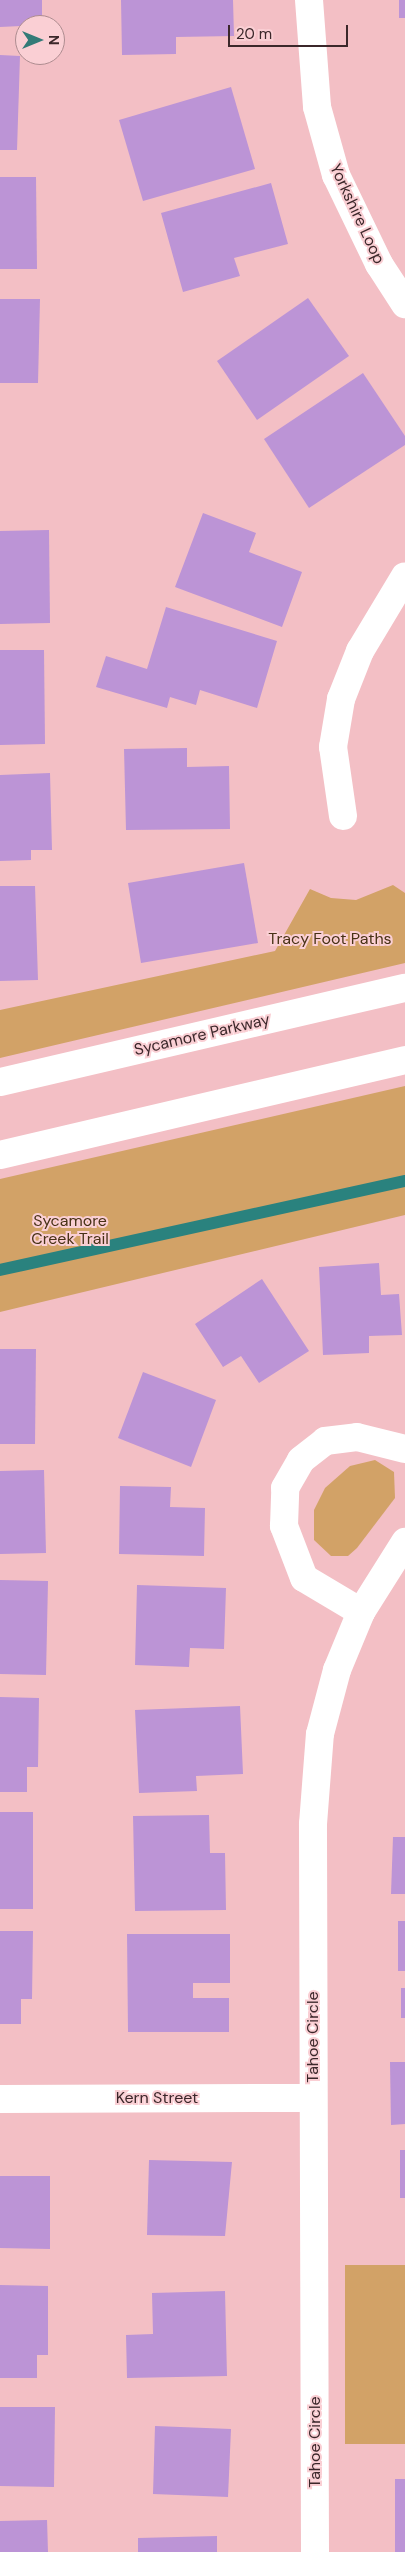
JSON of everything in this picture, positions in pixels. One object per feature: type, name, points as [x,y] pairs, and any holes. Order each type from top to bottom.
[{"type":"street","name":"Yorkshire Loop","points":[[309,0],[317,107],[336,175],[379,264],[405,304]]},
{"type":"street","points":[[343,816],[333,748],[341,700],[360,651],[405,576]]},
{"type":"street","name":"Sycamore Parkway","points":[[0,1082],[405,988]]},
{"type":"street","points":[[0,1154],[405,1060]]},
{"type":"street","points":[[361,1612],[304,1578],[284,1526],[285,1488],[301,1460],[325,1441],[357,1436],[405,1449]]},
{"type":"street","name":"Tahoe Circle","points":[[315,2552],[313,1824],[320,1734],[337,1670],[361,1612],[405,1542]]},
{"type":"street","name":"Kern Street","points":[[0,2099],[314,2098]]},
{"type":"green space","name":"Tracy Foot Paths","points":[[393,885],[405,893],[405,963],[0,1058],[0,1010],[275,951],[310,889],[331,898],[356,900]]},
{"type":"green space","name":"Sycamore Creek Trail","points":[[405,1086],[405,1215],[0,1312],[0,1179]]},
{"type":"green space","points":[[375,1460],[394,1472],[395,1498],[357,1548],[348,1556],[331,1556],[314,1540],[314,1510],[325,1488],[350,1466]]},
{"type":"green space","points":[[345,2265],[405,2265],[405,2444],[345,2444]]},
{"type":"building","points":[[0,0],[42,0],[42,15],[15,15],[15,26],[0,27]]},
{"type":"building","points":[[121,0],[233,0],[234,36],[176,37],[176,54],[122,55]]},
{"type":"building","points":[[399,0],[405,0],[405,18],[399,18]]},
{"type":"building","points":[[0,55],[15,56],[15,65],[20,65],[17,150],[0,150]]},
{"type":"building","points":[[231,87],[255,169],[143,201],[119,120]]},
{"type":"building","points":[[0,177],[36,177],[37,269],[0,269]]},
{"type":"building","points":[[271,183],[288,244],[234,258],[240,276],[183,292],[161,213]]},
{"type":"building","points":[[308,298],[349,356],[257,420],[217,361]]},
{"type":"building","points":[[0,299],[40,299],[38,383],[0,383]]},
{"type":"building","points":[[363,373],[405,436],[405,445],[309,508],[264,439]]},
{"type":"building","points":[[203,513],[256,533],[249,552],[302,572],[282,627],[175,587]]},
{"type":"building","points":[[49,530],[50,623],[0,624],[0,531]]},
{"type":"building","points":[[166,607],[277,641],[257,708],[200,690],[196,705],[170,697],[167,708],[96,687],[106,656],[147,669]]},
{"type":"building","points":[[0,650],[44,650],[45,744],[0,745]]},
{"type":"building","points":[[187,748],[187,767],[229,766],[230,829],[126,830],[124,749]]},
{"type":"building","points":[[50,773],[52,850],[31,850],[31,860],[0,861],[0,775]]},
{"type":"building","points":[[244,863],[258,943],[141,963],[128,883]]},
{"type":"building","points":[[0,886],[35,886],[38,980],[0,981]]},
{"type":"building","points":[[379,1263],[381,1295],[399,1294],[402,1335],[369,1336],[369,1353],[323,1355],[319,1267]]},
{"type":"building","points":[[262,1279],[309,1351],[259,1383],[241,1356],[223,1367],[195,1324]]},
{"type":"building","points":[[0,1349],[36,1349],[35,1444],[0,1444]]},
{"type":"building","points":[[143,1372],[216,1400],[191,1467],[118,1438]]},
{"type":"building","points":[[44,1470],[46,1553],[0,1554],[0,1471]]},
{"type":"building","points":[[120,1486],[171,1487],[170,1507],[205,1508],[204,1556],[119,1554]]},
{"type":"building","points":[[0,1580],[48,1581],[46,1675],[0,1674]]},
{"type":"building","points":[[137,1585],[226,1588],[224,1649],[190,1648],[189,1667],[135,1665]]},
{"type":"building","points":[[0,1697],[39,1698],[38,1767],[27,1767],[27,1792],[0,1792]]},
{"type":"building","points":[[240,1706],[243,1774],[196,1776],[197,1791],[139,1793],[135,1710]]},
{"type":"building","points":[[0,1812],[33,1812],[33,1909],[0,1909]]},
{"type":"building","points":[[209,1815],[210,1853],[225,1853],[226,1910],[135,1911],[133,1816]]},
{"type":"building","points":[[393,1837],[405,1837],[405,1894],[391,1894]]},
{"type":"building","points":[[398,1921],[405,1921],[405,1971],[398,1971]]},
{"type":"building","points":[[0,1931],[33,1931],[32,1999],[21,1999],[21,2024],[0,2024]]},
{"type":"building","points":[[127,1934],[230,1934],[230,1983],[193,1983],[193,1998],[229,1998],[229,2032],[128,2032]]},
{"type":"building","points":[[401,1988],[405,1988],[405,2018],[401,2018]]},
{"type":"building","points":[[390,2062],[405,2062],[405,2124],[391,2125]]},
{"type":"building","points":[[400,2150],[405,2150],[405,2198],[400,2198]]},
{"type":"building","points":[[149,2160],[232,2162],[225,2236],[147,2235]]},
{"type":"building","points":[[0,2176],[50,2176],[50,2249],[0,2248]]},
{"type":"building","points":[[0,2285],[48,2286],[48,2355],[37,2355],[37,2378],[0,2378]]},
{"type":"building","points":[[225,2291],[227,2376],[127,2378],[126,2335],[153,2334],[152,2293]]},
{"type":"building","points":[[0,2407],[55,2407],[54,2487],[0,2486]]},
{"type":"building","points":[[155,2426],[231,2429],[228,2497],[153,2494]]},
{"type":"building","points":[[395,2479],[405,2479],[405,2552],[395,2552]]},
{"type":"building","points":[[47,2520],[48,2552],[0,2552],[0,2521]]},
{"type":"building","points":[[217,2536],[217,2552],[138,2552],[138,2538]]},
{"type":"waterway","points":[[0,1270],[405,1181]]}]
